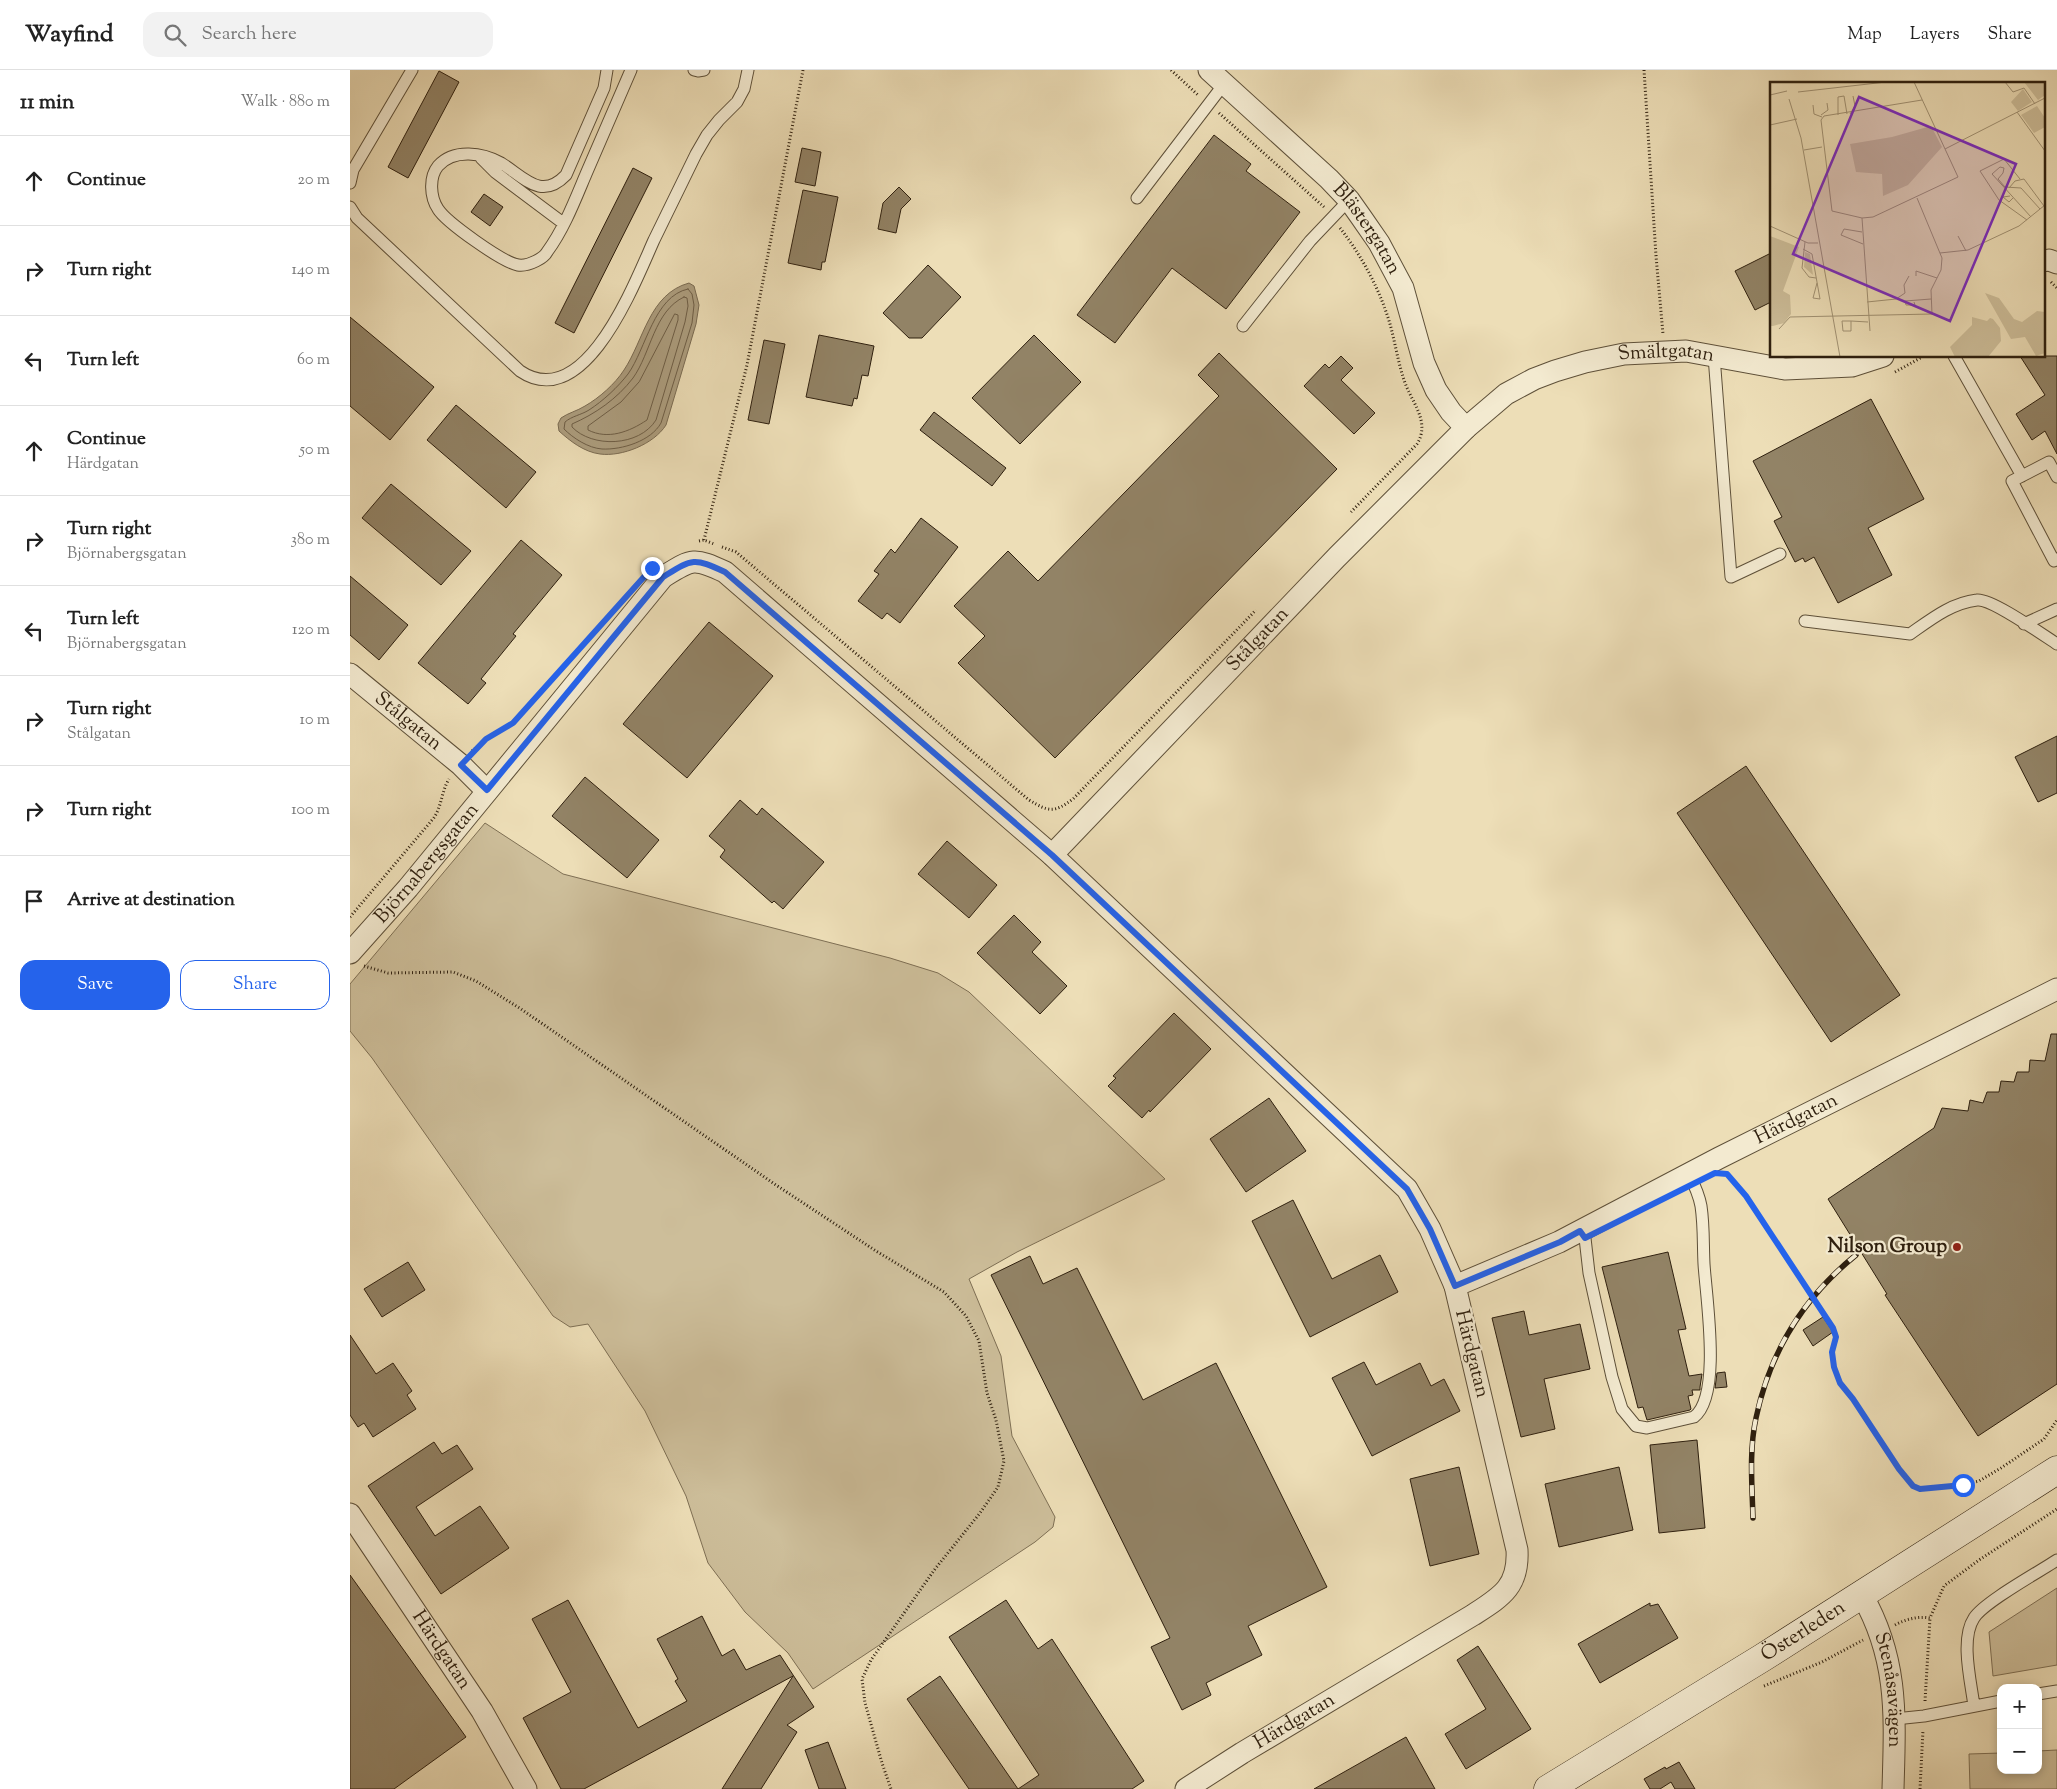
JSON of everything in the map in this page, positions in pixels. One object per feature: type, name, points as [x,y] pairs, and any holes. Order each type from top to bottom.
[{"type":"main road","name":"Österleden","points":[[1548,1789],[1862,1595],[2057,1470]]},
{"type":"street","name":"Blästergatan","points":[[1217,77],[1329,179],[1349,200],[1379,243],[1403,288],[1424,363],[1436,390],[1451,412],[1466,428]]},
{"type":"street","name":"Smältgatan","points":[[1466,428],[1506,394],[1548,374],[1585,362],[1624,354],[1686,351],[1714,356],[1785,363],[1852,366],[1877,358]]},
{"type":"street","name":"Stålgatan","points":[[1052,855],[1337,557],[1466,428]]},
{"type":"street","name":"Björnabergsgatan","points":[[354,957],[487,790],[663,577],[684,564],[702,561],[725,572],[1052,855],[1407,1189],[1430,1229],[1455,1286]]},
{"type":"street","name":"Stålgatan","points":[[350,674],[461,765],[487,790]]},
{"type":"street","name":"Härdgatan","points":[[1186,1789],[1242,1753],[1491,1604],[1512,1583],[1518,1564],[1517,1550],[1455,1286],[1560,1242],[1691,1179],[2057,989]]},
{"type":"street","name":"Härdgatan","points":[[350,1514],[482,1711],[526,1789]]},
{"type":"street","name":"Stenåsavägen","points":[[1862,1595],[1880,1632],[1894,1692],[1893,1789]]},
{"type":"lane","points":[[350,183],[353,170],[412,70]]},
{"type":"lane","points":[[607,70],[604,88],[566,175],[559,182],[552,186],[534,185],[500,163],[465,153],[454,155],[437,168],[432,178],[431,189],[437,208],[444,216],[504,260],[518,265],[538,260],[547,253],[563,223],[631,70]]},
{"type":"lane","points":[[694,70],[698,72],[704,70]]},
{"type":"lane","points":[[350,207],[357,218],[520,370],[531,378],[555,379],[570,372],[600,345],[617,319],[696,154],[707,135],[737,102],[744,89],[748,70]]},
{"type":"lane","points":[[1137,198],[1209,104],[1217,77]]},
{"type":"lane","points":[[480,156],[495,172],[563,223]]},
{"type":"lane","points":[[1243,326],[1310,241],[1349,200]]},
{"type":"lane","points":[[1714,356],[1731,577],[1780,554]]},
{"type":"lane","points":[[1955,358],[2022,476]]},
{"type":"lane","points":[[2057,477],[2049,462],[2012,481],[2054,560],[2057,559]]},
{"type":"lane","points":[[1805,621],[1910,634],[1943,611],[1979,600],[1997,606],[2057,644]]},
{"type":"lane","points":[[2024,624],[2057,609]]},
{"type":"lane","points":[[1580,1231],[1585,1238],[1589,1273],[1599,1324],[1622,1408],[1636,1426],[1647,1428],[1694,1417],[1700,1413],[1706,1394],[1711,1350],[1704,1263],[1703,1222],[1700,1204],[1691,1179]]},
{"type":"lane","points":[[1974,1706],[1968,1667],[1967,1643],[1974,1618],[1990,1603],[2057,1560]]},
{"type":"lane","points":[[2042,1693],[2057,1691]]},
{"type":"lane","points":[[1895,1719],[1924,1716],[1997,1702]]},
{"type":"path","points":[[704,540],[747,365],[803,70]]},
{"type":"path","points":[[1171,70],[1307,191],[1333,218],[1359,255],[1374,283],[1390,323],[1406,387],[1418,409],[1424,429],[1417,444],[1348,515]]},
{"type":"path","points":[[1644,70],[1656,256],[1665,351]]},
{"type":"path","points":[[696,542],[704,540],[736,552],[1029,800],[1046,810],[1060,809],[1073,799],[1259,608]]},
{"type":"path","points":[[350,917],[439,811],[446,784],[461,765],[486,739],[513,723],[541,692]]},
{"type":"path","points":[[354,957],[366,967],[388,973],[453,972],[476,981],[521,1009],[799,1200],[876,1251],[944,1292],[966,1316],[979,1341],[987,1393],[996,1420],[1004,1461],[998,1487],[871,1660],[862,1679],[865,1703],[891,1789]]},
{"type":"path","points":[[1691,1179],[1715,1173],[1727,1174],[1746,1196],[1833,1328],[1836,1337],[1832,1360],[1840,1383],[1853,1399],[1899,1469],[1913,1486],[1920,1489],[1933,1489],[1963,1485],[1979,1480],[2002,1468],[2044,1439],[2057,1420]]},
{"type":"path","points":[[1759,1689],[1822,1662],[1903,1621],[1922,1617],[1930,1618],[1944,1586],[1979,1560],[2057,1509]]},
{"type":"shaded area","points":[[485,823],[563,874],[890,958],[938,973],[969,992],[1165,1179],[1017,1252],[969,1279],[1001,1356],[1012,1436],[1055,1517],[1053,1527],[1035,1542],[813,1689],[788,1653],[745,1612],[708,1563],[686,1496],[645,1411],[588,1324],[570,1327],[553,1316],[372,1058],[350,1031],[350,984]]},
{"type":"shaded area","points":[[2057,1588],[2057,1665],[1993,1676],[1989,1632]]},
{"type":"shaded area","points":[[2057,1750],[2057,1789],[1970,1789],[1969,1754],[1997,1753],[1997,1774],[2042,1774],[2042,1751]]},
{"type":"water","points":[[689,283],[694,286],[699,305],[696,324],[666,425],[661,432],[637,448],[609,454],[594,453],[568,439],[559,431],[558,424],[561,418],[590,403],[611,385],[624,370],[631,358],[656,307],[676,289]]},
{"type":"building","points":[[439,71],[459,82],[408,178],[388,167]]},
{"type":"building","points":[[1214,135],[1251,164],[1246,171],[1300,212],[1226,309],[1172,268],[1115,343],[1077,315]]},
{"type":"building","points":[[802,148],[821,152],[815,186],[795,182]]},
{"type":"building","points":[[633,168],[652,178],[574,333],[555,323]]},
{"type":"building","points":[[899,187],[911,199],[901,209],[896,233],[878,229],[883,203]]},
{"type":"building","points":[[803,190],[838,197],[825,262],[822,262],[821,270],[788,263]]},
{"type":"building","points":[[484,194],[503,207],[490,226],[471,212]]},
{"type":"building","points":[[1770,254],[1770,302],[1755,310],[1735,271]]},
{"type":"building","points":[[928,265],[961,297],[922,338],[909,338],[883,313]]},
{"type":"building","points":[[350,317],[434,387],[390,440],[350,406]]},
{"type":"building","points":[[819,335],[874,346],[868,376],[862,375],[857,399],[854,398],[852,406],[806,397]]},
{"type":"building","points":[[1034,335],[1081,382],[1020,444],[972,398]]},
{"type":"building","points":[[764,340],[785,344],[769,424],[748,420]]},
{"type":"building","points":[[1219,353],[1337,469],[1055,758],[958,663],[985,636],[954,606],[1008,551],[1038,581],[1219,396],[1198,375]]},
{"type":"building","points":[[1341,356],[1353,368],[1341,380],[1375,413],[1354,434],[1304,386],[1325,364],[1329,368]]},
{"type":"building","points":[[2057,356],[2057,454],[2045,431],[2032,440],[2016,414],[2045,395],[2021,358]]},
{"type":"building","points":[[1871,399],[1924,499],[1868,528],[1892,575],[1838,603],[1814,557],[1805,562],[1803,558],[1795,562],[1774,521],[1782,517],[1753,461]]},
{"type":"building","points":[[456,405],[536,472],[506,508],[427,440]]},
{"type":"building","points":[[934,412],[1006,468],[992,486],[920,430]]},
{"type":"building","points":[[391,484],[471,551],[441,585],[362,518]]},
{"type":"building","points":[[921,518],[958,547],[900,623],[887,613],[882,619],[858,601],[879,574],[874,571],[891,549],[895,553]]},
{"type":"building","points":[[521,540],[562,575],[513,634],[516,636],[481,679],[486,683],[468,704],[418,663]]},
{"type":"building","points":[[350,576],[408,625],[379,660],[350,635]]},
{"type":"building","points":[[709,622],[773,676],[687,778],[623,724]]},
{"type":"building","points":[[2057,736],[2057,793],[2038,802],[2015,757]]},
{"type":"building","points":[[1746,766],[1900,995],[1831,1042],[1677,813]]},
{"type":"building","points":[[585,777],[659,840],[627,878],[552,816]]},
{"type":"building","points":[[740,800],[757,815],[762,808],[824,862],[783,909],[774,901],[772,903],[720,857],[725,850],[709,836]]},
{"type":"building","points":[[947,841],[997,885],[969,918],[918,874]]},
{"type":"building","points":[[1014,915],[1041,942],[1032,952],[1067,986],[1040,1014],[977,953]]},
{"type":"building","points":[[1174,1013],[1211,1049],[1142,1118],[1108,1086],[1116,1078],[1113,1076]]},
{"type":"building","name":"Nilson Group","points":[[2051,1034],[2057,1034],[2057,1384],[1978,1436],[1885,1295],[1887,1294],[1828,1199],[1934,1128],[1942,1108],[1968,1111],[1970,1100],[1983,1103],[1987,1092],[1999,1092],[2001,1081],[2014,1082],[2017,1072],[2029,1072],[2030,1060],[2045,1061]]},
{"type":"building","points":[[1269,1098],[1306,1151],[1246,1192],[1210,1139]]},
{"type":"building","points":[[1293,1200],[1332,1279],[1380,1255],[1398,1292],[1310,1337],[1252,1221]]},
{"type":"building","points":[[1668,1252],[1686,1329],[1678,1330],[1689,1376],[1702,1374],[1700,1390],[1692,1390],[1693,1395],[1688,1396],[1690,1410],[1647,1420],[1643,1407],[1638,1408],[1602,1267]]},
{"type":"building","points":[[1030,1256],[1043,1284],[1077,1268],[1143,1400],[1216,1363],[1327,1587],[1248,1626],[1262,1655],[1206,1683],[1211,1695],[1182,1710],[1151,1647],[1170,1638],[991,1275]]},
{"type":"building","points":[[408,1262],[425,1290],[382,1317],[364,1289]]},
{"type":"building","points":[[1524,1311],[1529,1335],[1580,1324],[1590,1369],[1544,1379],[1555,1429],[1521,1437],[1492,1318]]},
{"type":"building","points":[[1823,1317],[1833,1332],[1813,1346],[1803,1330]]},
{"type":"building","points":[[350,1335],[376,1374],[393,1363],[412,1391],[407,1395],[416,1409],[373,1437],[364,1423],[358,1427],[350,1415]]},
{"type":"building","points":[[1364,1362],[1376,1385],[1420,1363],[1431,1386],[1444,1379],[1460,1411],[1372,1456],[1332,1378]]},
{"type":"building","points":[[1725,1372],[1727,1387],[1715,1388],[1717,1373]]},
{"type":"building","points":[[1697,1440],[1705,1528],[1659,1533],[1650,1445]]},
{"type":"building","points":[[434,1442],[442,1454],[457,1445],[473,1469],[416,1507],[435,1536],[480,1506],[509,1548],[441,1594],[368,1486]]},
{"type":"building","points":[[1459,1467],[1479,1554],[1430,1566],[1410,1479]]},
{"type":"building","points":[[1619,1467],[1633,1530],[1559,1547],[1545,1484]]},
{"type":"building","points":[[350,1575],[466,1737],[394,1789],[350,1789]]},
{"type":"building","points":[[568,1600],[638,1728],[687,1701],[675,1681],[678,1679],[657,1639],[702,1616],[722,1656],[734,1649],[746,1670],[780,1655],[814,1707],[787,1725],[797,1732],[761,1789],[722,1789],[793,1676],[584,1789],[561,1789],[523,1718],[571,1692],[532,1619]]},
{"type":"building","points":[[1006,1600],[1038,1649],[1052,1639],[1144,1781],[1132,1789],[1018,1789],[1039,1775],[949,1637]]},
{"type":"building","points":[[1650,1603],[1650,1606],[1658,1604],[1678,1638],[1600,1683],[1578,1644]]},
{"type":"building","points":[[1478,1646],[1531,1729],[1466,1769],[1445,1734],[1486,1709],[1457,1660]]},
{"type":"building","points":[[940,1676],[1018,1789],[969,1789],[907,1699]]},
{"type":"building","points":[[1406,1737],[1435,1789],[1314,1789]]},
{"type":"building","points":[[828,1742],[846,1789],[819,1789],[805,1750]]},
{"type":"building","points":[[1679,1762],[1695,1789],[1675,1789],[1671,1782],[1660,1789],[1650,1789],[1644,1779],[1665,1767],[1666,1769]]},
{"type":"railway","points":[[1753,1518],[1752,1442],[1756,1418],[1770,1370],[1791,1327],[1805,1308],[1820,1289],[1856,1255]]},
{"type":"place","name":"Nilson Group","points":[[1957,1247]]},
{"type":"route","points":[[652,568],[513,723],[486,739],[461,765],[487,790],[663,577],[684,564],[702,561],[725,572],[1052,855],[1407,1189],[1430,1229],[1455,1286],[1560,1242],[1580,1231],[1585,1238],[1715,1173],[1727,1174],[1746,1196],[1833,1328],[1836,1337],[1832,1352],[1834,1367],[1840,1383],[1868,1420],[1899,1469],[1913,1486],[1920,1489],[1963,1485]]}]
